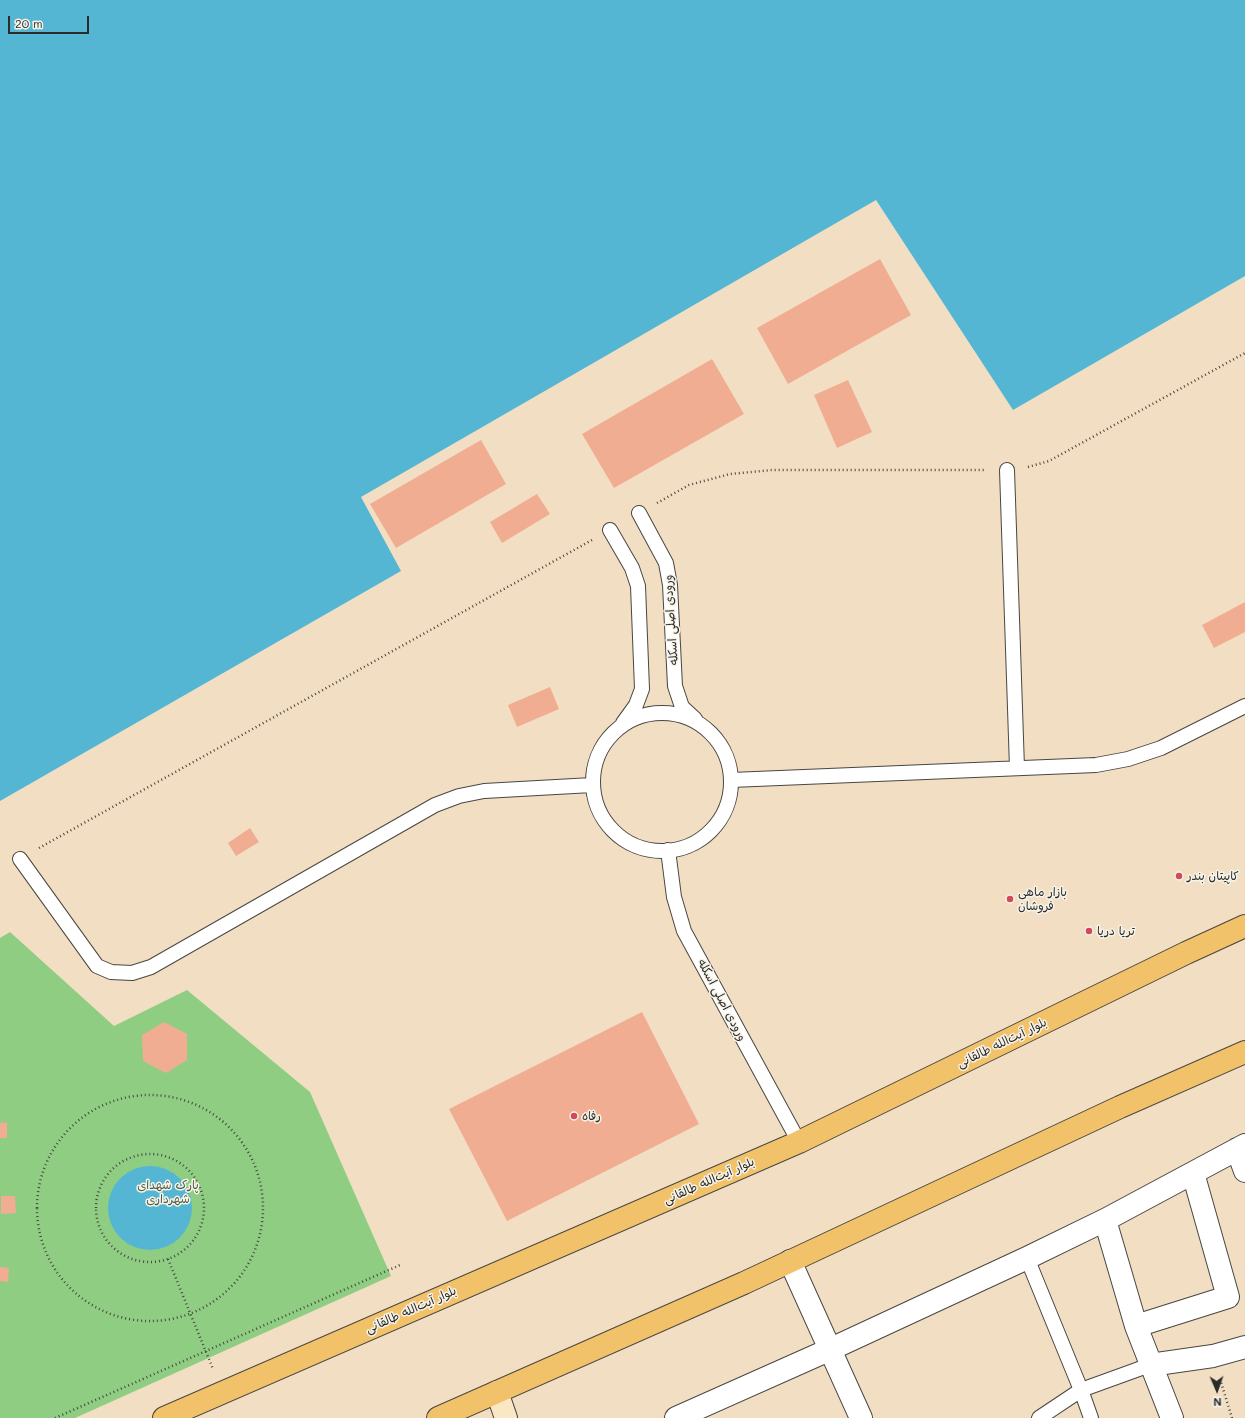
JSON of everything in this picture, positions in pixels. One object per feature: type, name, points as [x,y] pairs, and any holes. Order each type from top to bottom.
[{"type":"main road","name":"بلوار آیت‌الله طالقانی","points":[[164,1418],[799,1142],[1186,953],[1245,926]]},
{"type":"main road","points":[[438,1418],[744,1283],[1120,1107],[1245,1052]]},
{"type":"street","points":[[676,1418],[831,1349],[1027,1258],[1105,1220],[1241,1147],[1245,1170]]},
{"type":"street","points":[[1136,1326],[1228,1296],[1193,1172]]},
{"type":"street","points":[[1105,1220],[1136,1326],[1172,1418]]},
{"type":"street","points":[[790,1261],[861,1418]]},
{"type":"street","points":[[1150,1365],[1213,1356],[1245,1347]]},
{"type":"street","points":[[497,1392],[506,1418]]},
{"type":"lane","points":[[1007,470],[1017,768]]},
{"type":"lane","name":"ورودی اصلی اسکله","points":[[639,513],[666,563],[670,585],[675,686],[682,707],[701,725]]},
{"type":"lane","points":[[610,530],[632,568],[638,586],[642,689],[636,705],[619,728],[604,744],[595,764],[592,785],[598,809],[610,829],[629,844],[652,851],[676,850],[699,841],[716,825],[728,804],[731,780],[727,759],[717,740],[701,725],[681,716],[659,713],[638,718],[619,728]]},
{"type":"lane","points":[[731,780],[1096,765],[1128,759],[1161,748],[1245,706]]},
{"type":"lane","points":[[20,859],[97,966],[111,972],[132,973],[151,967],[441,803],[459,796],[484,791],[592,785]]},
{"type":"lane","name":"ورودی اصلی اسکله","points":[[668,850],[674,897],[684,931],[799,1142]]},
{"type":"lane","points":[[1027,1258],[1082,1390],[1091,1418]]},
{"type":"lane","points":[[1039,1418],[1082,1390],[1150,1365]]},
{"type":"path","points":[[136,1096],[160,1096],[183,1100],[205,1110],[225,1123],[241,1141],[253,1161],[261,1183],[263,1207],[261,1230],[254,1252],[242,1274],[227,1291],[208,1305],[190,1313],[163,1320],[139,1321],[116,1316],[94,1306],[75,1293],[59,1276],[47,1256],[39,1233],[36,1210],[39,1186],[46,1164],[57,1143],[73,1126],[92,1111],[113,1101],[136,1096]]},
{"type":"path","points":[[146,1154],[172,1158],[192,1174],[199,1185],[203,1198],[204,1211],[202,1224],[197,1236],[178,1254],[168,1259],[154,1262],[128,1258],[107,1242],[100,1231],[96,1218],[96,1206],[98,1192],[103,1180],[111,1170],[121,1162],[133,1157],[146,1154]]},
{"type":"path","points":[[168,1259],[223,1393]]},
{"type":"path","points":[[54,1418],[400,1265]]},
{"type":"path","points":[[1213,1356],[1232,1418]]},
{"type":"green space","name":"پارک شهدای شهرداری","points":[[10,932],[114,1026],[187,990],[310,1092],[391,1276],[75,1418],[0,1418],[0,938]]},
{"type":"water","points":[[0,0],[1245,0],[1245,276],[1013,410],[876,200],[361,497],[401,571],[0,801]]},
{"type":"water","points":[[150,1166],[166,1169],[180,1178],[189,1192],[192,1208],[189,1224],[180,1238],[166,1247],[150,1250],[134,1247],[120,1238],[111,1224],[108,1208],[111,1192],[120,1178],[134,1169]]},
{"type":"building","points":[[880,259],[911,315],[788,384],[757,328]]},
{"type":"building","points":[[712,359],[744,414],[614,488],[582,434]]},
{"type":"building","points":[[848,380],[872,432],[837,448],[814,395]]},
{"type":"building","points":[[481,440],[506,484],[396,548],[370,504]]},
{"type":"building","points":[[537,494],[550,514],[502,543],[490,522]]},
{"type":"building","points":[[1245,602],[1245,632],[1214,648],[1202,625]]},
{"type":"building","points":[[550,687],[559,709],[517,727],[508,705]]},
{"type":"building","points":[[250,828],[259,842],[236,856],[228,843]]},
{"type":"building","name":"رفاه","points":[[642,1012],[699,1124],[507,1221],[449,1109]]},
{"type":"building","points":[[164,1022],[187,1034],[187,1060],[166,1073],[143,1061],[142,1035]]},
{"type":"building","points":[[7,1122],[7,1138],[0,1138],[0,1123]]},
{"type":"building","points":[[1,1196],[15,1196],[16,1213],[1,1214]]},
{"type":"building","points":[[0,1267],[9,1268],[8,1282],[0,1281]]},
{"type":"place","name":"کاپیتان بندر","points":[[1179,876]]},
{"type":"place","name":"بازار ماهی فروشان","points":[[1010,899]]},
{"type":"place","name":"تریا دریا","points":[[1089,931]]},
{"type":"place","name":"رفاه","points":[[574,1116]]}]
